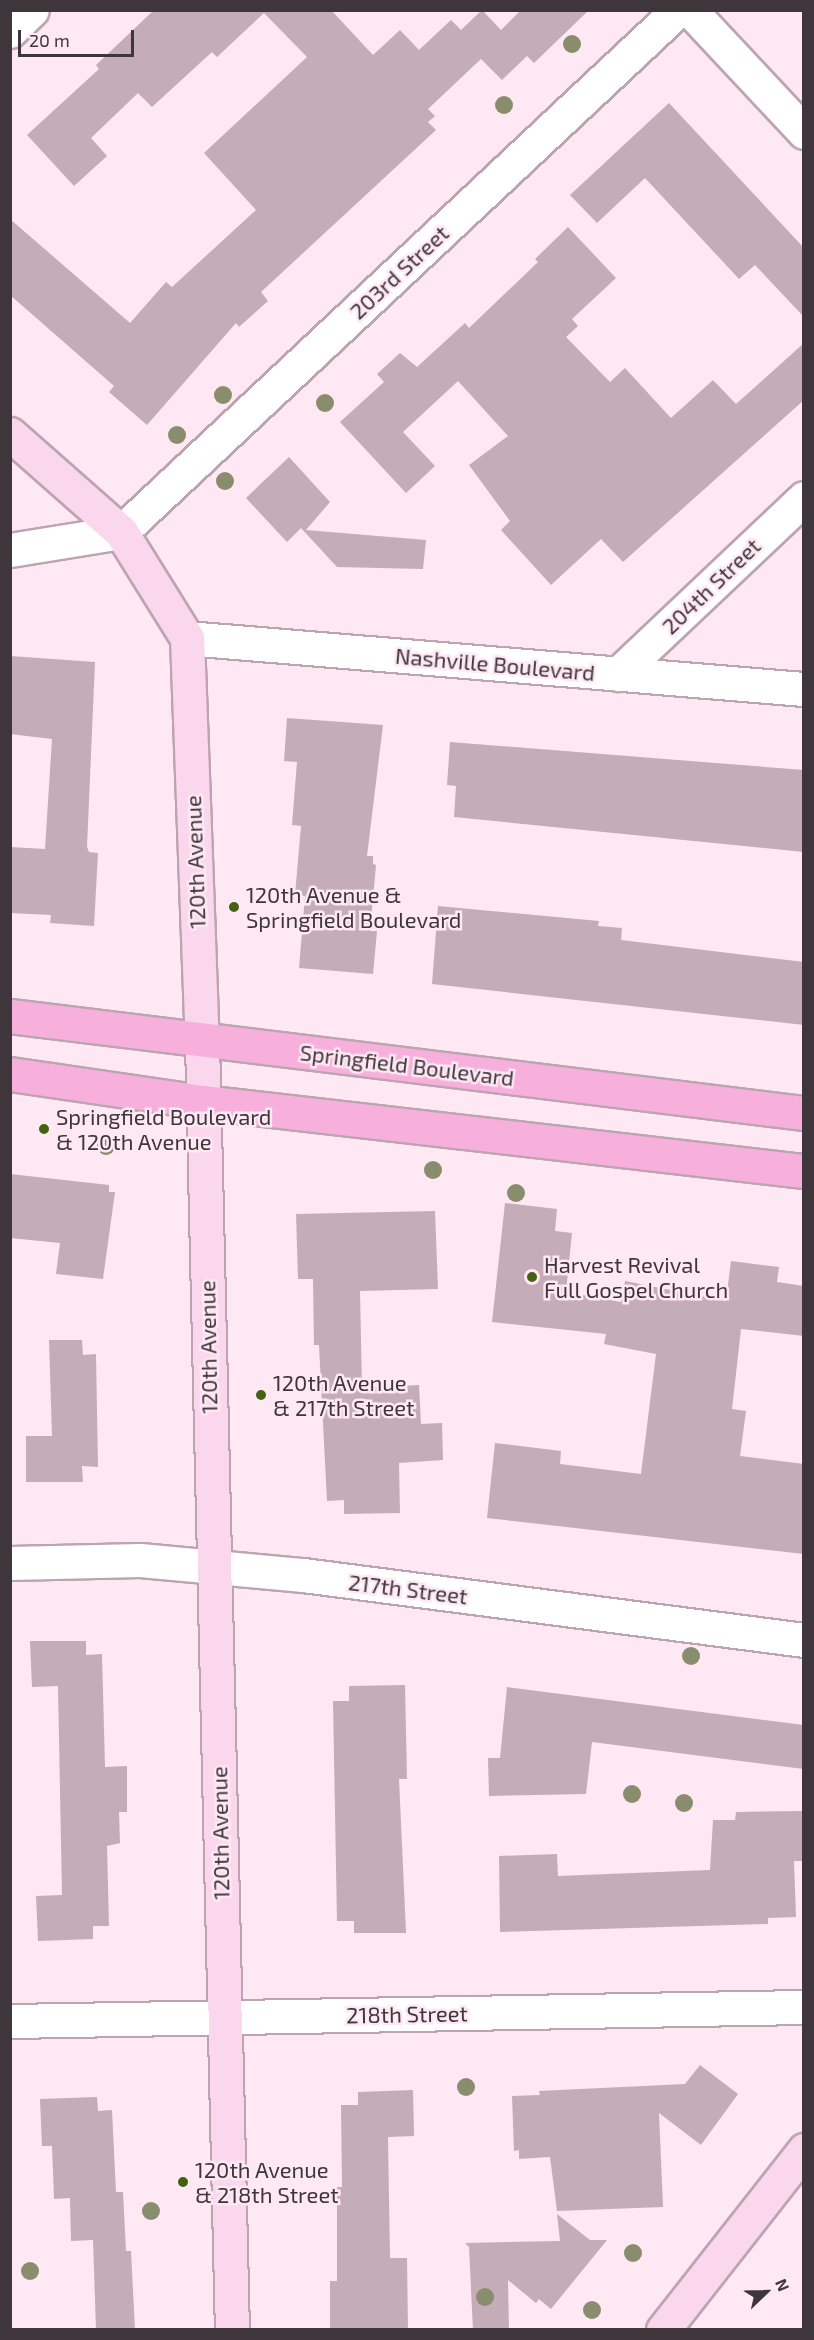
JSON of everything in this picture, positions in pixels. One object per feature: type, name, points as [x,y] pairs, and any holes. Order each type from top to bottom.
[{"type":"main road","name":"Springfield Boulevard","points":[[10,1016],[804,1113]]},
{"type":"main road","points":[[10,1074],[202,1101],[804,1171]]},
{"type":"street","points":[[10,31],[32,10]]},
{"type":"street","name":"203rd Street","points":[[121,532],[678,10]]},
{"type":"street","points":[[690,10],[804,132]]},
{"type":"street","name":"120th Avenue","points":[[10,434],[121,532],[187,638],[202,1041],[232,2330]]},
{"type":"street","name":"204th Street","points":[[618,674],[804,498]]},
{"type":"street","points":[[10,550],[121,532]]},
{"type":"street","name":"Nashville Boulevard","points":[[187,638],[804,689]]},
{"type":"street","name":"217th Street","points":[[10,1563],[140,1560],[214,1569],[303,1575],[804,1640]]},
{"type":"street","name":"218th Street","points":[[10,2021],[804,2007]]},
{"type":"street","points":[[663,2330],[804,2150]]},
{"type":"building","points":[[154,10],[331,10],[373,55],[400,30],[419,50],[451,20],[461,30],[482,10],[501,30],[521,10],[589,10],[534,63],[527,56],[502,80],[481,59],[428,109],[435,116],[428,122],[436,130],[261,292],[268,301],[239,327],[236,323],[147,425],[109,392],[114,386],[10,295],[10,219],[130,323],[166,282],[172,287],[256,210],[204,153],[307,57],[264,13],[217,57],[212,52],[152,107],[138,93],[91,138],[107,156],[74,186],[27,135],[99,69],[96,65]]},
{"type":"building","points":[[669,103],[804,248],[804,317],[755,265],[739,279],[645,178],[597,223],[570,195]]},
{"type":"building","points":[[568,227],[616,278],[572,319],[578,326],[566,337],[610,382],[625,368],[671,418],[713,380],[736,404],[804,343],[804,400],[623,562],[601,539],[551,585],[501,530],[510,521],[469,465],[508,436],[458,381],[403,432],[435,466],[406,493],[340,422],[384,382],[377,374],[400,353],[417,367],[465,323],[469,328],[538,262],[535,259]]},
{"type":"building","points":[[289,457],[330,502],[306,530],[426,540],[423,569],[337,567],[301,528],[287,542],[246,498]]},
{"type":"building","points":[[10,656],[95,662],[87,847],[89,852],[98,853],[94,926],[50,923],[51,915],[10,913],[10,847],[45,849],[52,739],[10,734]]},
{"type":"building","points":[[287,718],[383,725],[367,856],[373,856],[373,864],[376,865],[370,931],[377,931],[373,974],[299,968],[305,896],[295,895],[301,826],[292,825],[297,762],[284,761]]},
{"type":"building","points":[[450,742],[804,770],[804,852],[454,817],[456,786],[447,785]]},
{"type":"building","points":[[438,906],[599,921],[598,926],[622,928],[621,940],[804,962],[804,1025],[432,984]]},
{"type":"building","points":[[10,1174],[109,1185],[109,1192],[115,1192],[103,1279],[56,1274],[60,1243],[10,1238]]},
{"type":"building","points":[[505,1203],[557,1209],[555,1231],[572,1233],[566,1292],[621,1302],[625,1281],[726,1301],[731,1261],[779,1267],[777,1282],[804,1286],[804,1336],[741,1329],[732,1409],[746,1411],[740,1456],[804,1464],[804,1554],[487,1518],[495,1443],[561,1451],[560,1464],[641,1474],[656,1354],[604,1344],[606,1334],[492,1322]]},
{"type":"building","points":[[435,1211],[438,1289],[360,1291],[362,1388],[419,1385],[421,1424],[442,1423],[443,1460],[399,1463],[400,1513],[344,1514],[344,1500],[327,1501],[319,1345],[314,1345],[313,1279],[298,1279],[296,1214]]},
{"type":"building","points":[[49,1340],[82,1340],[83,1355],[96,1354],[98,1467],[82,1466],[83,1482],[26,1482],[26,1436],[52,1436]]},
{"type":"building","points":[[30,1641],[86,1641],[86,1655],[102,1654],[105,1767],[127,1766],[127,1812],[119,1812],[120,1843],[107,1846],[109,1926],[93,1926],[93,1939],[38,1941],[36,1896],[62,1895],[58,1686],[32,1687]]},
{"type":"building","points":[[405,1685],[407,1779],[399,1779],[406,1933],[354,1933],[354,1921],[337,1921],[333,1701],[349,1701],[349,1686]]},
{"type":"building","points":[[507,1687],[804,1725],[804,1769],[592,1742],[586,1794],[489,1796],[488,1758],[500,1758]]},
{"type":"building","points":[[804,1811],[804,1861],[794,1861],[796,1917],[768,1918],[768,1924],[500,1932],[499,1856],[557,1854],[558,1876],[710,1870],[713,1820],[735,1820],[736,1812]]},
{"type":"building","points":[[700,2065],[738,2094],[701,2145],[659,2113],[663,2207],[557,2211],[550,2157],[519,2159],[519,2150],[514,2151],[512,2096],[540,2095],[539,2091],[685,2084]]},
{"type":"building","points":[[413,2090],[414,2136],[388,2137],[390,2258],[407,2258],[408,2330],[330,2330],[330,2281],[337,2281],[337,2187],[342,2187],[341,2105],[358,2105],[358,2092]]},
{"type":"building","points":[[97,2097],[98,2111],[112,2110],[116,2192],[123,2192],[126,2251],[131,2251],[135,2330],[96,2330],[93,2240],[71,2241],[70,2198],[54,2199],[52,2146],[42,2146],[40,2099]]},
{"type":"building","points":[[557,2214],[590,2240],[607,2240],[551,2309],[539,2299],[536,2303],[508,2280],[509,2330],[473,2330],[469,2247],[465,2243],[560,2241]]},
{"type":"place","name":"120th Avenue & Springfield Boulevard","points":[[234,907]]},
{"type":"place","name":"Springfield Boulevard & 120th Avenue","points":[[44,1129]]},
{"type":"place","name":"Harvest Revival Full Gospel Church","points":[[532,1277]]},
{"type":"place","name":"120th Avenue & 217th Street","points":[[261,1395]]},
{"type":"place","name":"120th Avenue & 218th Street","points":[[183,2182]]}]
